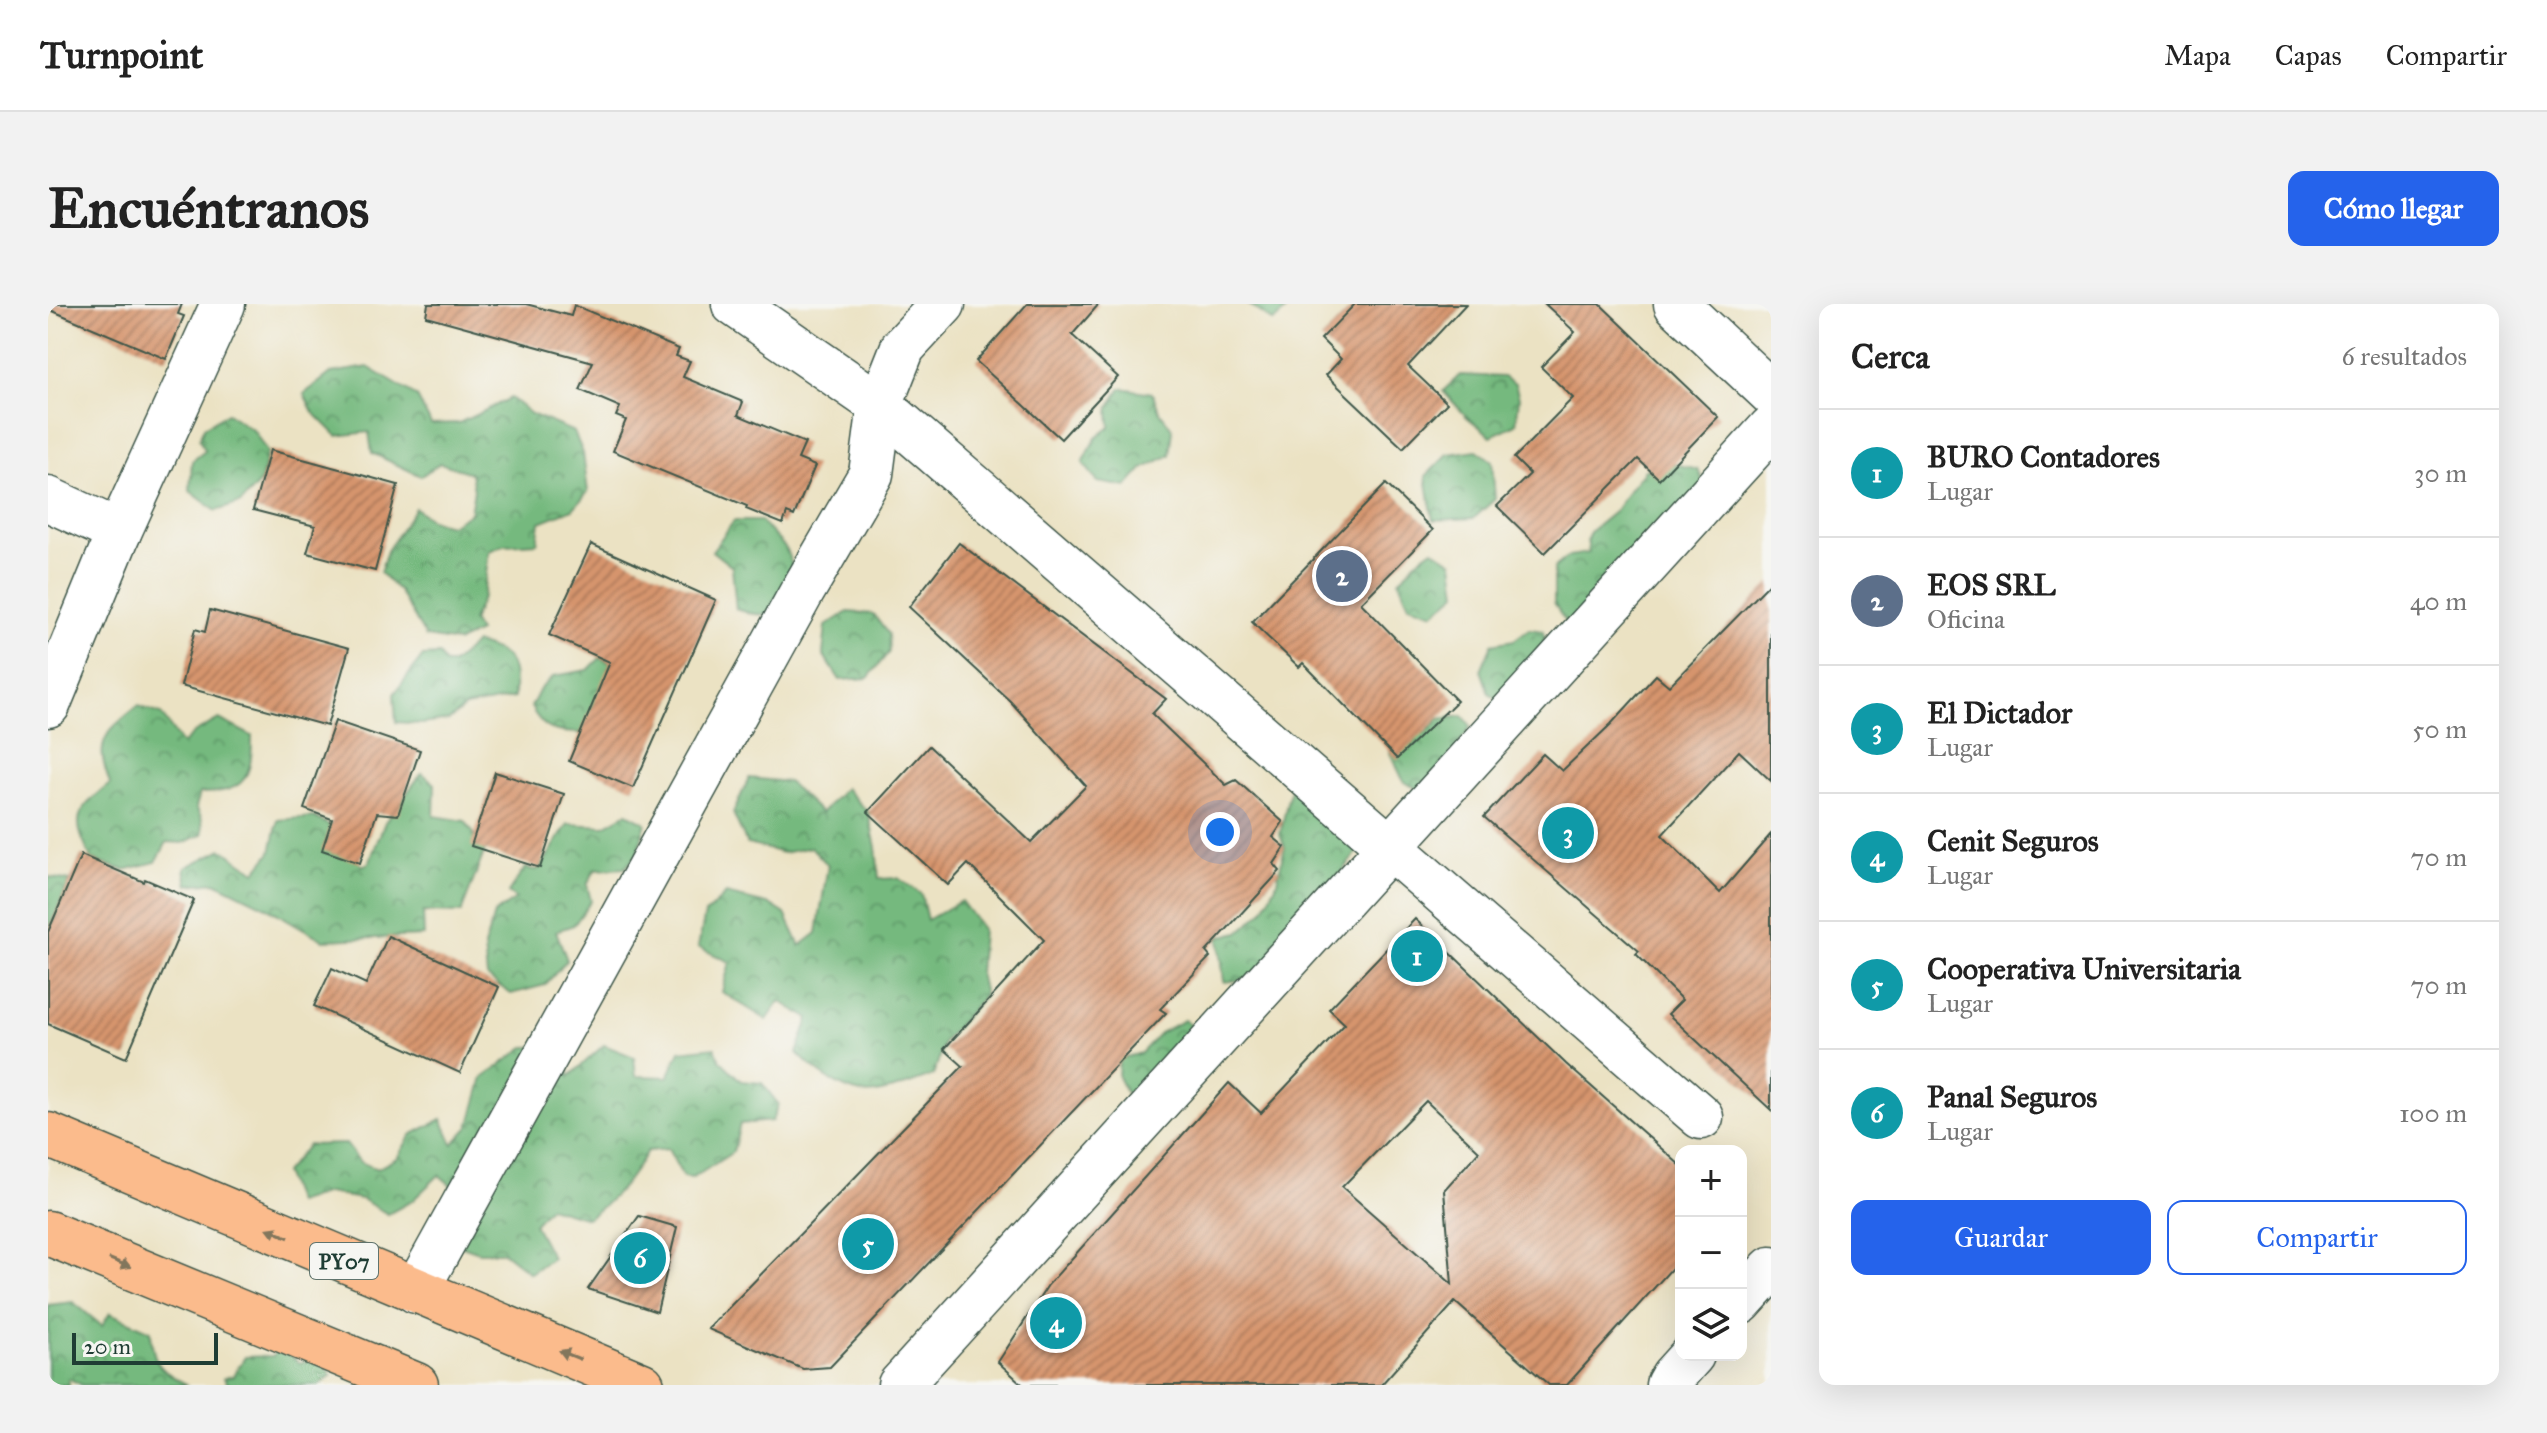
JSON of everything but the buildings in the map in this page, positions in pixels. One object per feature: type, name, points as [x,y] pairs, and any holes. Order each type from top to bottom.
[{"type":"main road","name":"PY07","points":[[48,1135],[642,1385]]},
{"type":"main road","points":[[48,1233],[416,1385]]},
{"type":"street","points":[[48,705],[119,532],[223,304]]},
{"type":"street","points":[[734,304],[880,405],[1701,1117]]},
{"type":"street","points":[[416,1291],[794,606],[871,474],[880,405],[903,347],[943,304]]},
{"type":"street","points":[[1676,304],[1771,393]]},
{"type":"street","points":[[900,1385],[1771,428]]},
{"type":"street","points":[[48,499],[119,532]]},
{"type":"street","points":[[1747,1295],[1771,1269]]},
{"type":"street","points":[[1668,1385],[1687,1361]]},
{"type":"green space","points":[[1248,304],[1293,304],[1273,322]]},
{"type":"green space","points":[[368,367],[417,397],[431,424],[459,423],[511,398],[531,414],[574,432],[583,453],[588,492],[573,509],[540,522],[537,543],[504,545],[489,551],[483,596],[472,621],[479,632],[458,642],[426,637],[399,591],[380,573],[387,551],[415,508],[431,520],[450,525],[470,513],[474,490],[471,473],[440,463],[421,476],[372,453],[369,432],[337,436],[313,412],[304,394],[331,373]]},
{"type":"green space","points":[[1460,375],[1503,377],[1515,384],[1519,398],[1516,424],[1491,436],[1467,417],[1443,391]]},
{"type":"green space","points":[[1121,388],[1152,393],[1160,412],[1173,430],[1170,455],[1143,469],[1127,487],[1098,482],[1083,463],[1096,438],[1110,427],[1109,408]]},
{"type":"green space","points":[[227,413],[254,431],[267,452],[261,481],[241,503],[216,511],[190,491],[192,461],[205,451],[199,439],[204,427]]},
{"type":"green space","points":[[1477,450],[1492,461],[1495,499],[1474,518],[1433,520],[1426,476],[1448,454]]},
{"type":"green space","points":[[1672,463],[1698,470],[1705,485],[1567,626],[1554,602],[1554,568],[1569,556],[1589,553],[1587,539],[1591,531],[1614,512],[1645,470]]},
{"type":"green space","points":[[734,521],[760,521],[785,547],[802,592],[780,610],[765,615],[736,609],[732,567],[712,551]]},
{"type":"green space","points":[[1433,549],[1453,562],[1457,593],[1434,613],[1409,605],[1399,581],[1415,562]]},
{"type":"green space","points":[[848,612],[873,614],[888,634],[889,652],[868,678],[840,680],[823,654],[826,626]]},
{"type":"green space","points":[[1529,629],[1544,631],[1546,659],[1507,707],[1489,693],[1481,670],[1492,644],[1514,640]]},
{"type":"green space","points":[[475,643],[497,651],[509,660],[514,675],[514,698],[465,707],[449,720],[421,724],[396,722],[394,694],[423,656],[439,655],[445,664],[453,664]]},
{"type":"green space","points":[[600,658],[626,670],[581,733],[557,731],[546,726],[531,707],[540,689],[554,676],[588,670]]},
{"type":"green space","points":[[138,706],[161,714],[182,744],[219,719],[252,736],[252,750],[248,772],[237,786],[200,793],[196,807],[202,819],[203,834],[183,843],[167,842],[156,862],[124,870],[92,860],[79,825],[89,802],[110,784],[103,757],[105,739]]},
{"type":"green space","points":[[1463,716],[1471,726],[1426,793],[1404,782],[1390,753],[1398,733],[1426,733],[1439,719]]},
{"type":"green space","points":[[1323,764],[1359,850],[1258,978],[1224,982],[1219,937],[1239,932],[1263,911],[1276,885],[1285,847],[1280,835],[1296,778]]},
{"type":"green space","points":[[422,773],[435,784],[434,816],[465,821],[485,850],[461,913],[423,912],[424,936],[323,940],[215,882],[188,885],[185,868],[222,849],[255,872],[271,852],[278,820],[314,817],[344,833],[362,866],[369,863],[385,822]]},
{"type":"green space","points":[[749,778],[788,782],[821,813],[845,788],[868,812],[879,879],[898,878],[921,894],[927,920],[961,901],[982,929],[979,973],[984,995],[944,1041],[934,1075],[877,1093],[852,1091],[826,1077],[797,1053],[809,1019],[780,1001],[767,1020],[722,992],[730,962],[698,947],[705,914],[726,894],[771,905],[785,914],[800,946],[817,933],[828,865],[811,847],[783,853],[747,844],[733,813]]},
{"type":"green space","points":[[627,813],[646,823],[637,855],[625,868],[595,870],[587,885],[591,901],[574,925],[556,931],[567,960],[545,985],[511,994],[487,977],[484,947],[494,914],[516,899],[508,893],[525,868],[540,868],[568,824],[604,826]]},
{"type":"green space","points":[[48,878],[70,881],[48,932]]},
{"type":"green space","points":[[1184,1020],[1202,1032],[1143,1092],[1126,1093],[1118,1077],[1119,1059],[1141,1053],[1160,1033]]},
{"type":"green space","points":[[604,1045],[634,1057],[636,1076],[668,1077],[680,1051],[715,1047],[720,1060],[741,1081],[762,1083],[778,1104],[772,1121],[740,1124],[733,1152],[693,1178],[683,1177],[668,1149],[647,1151],[621,1188],[587,1218],[549,1207],[534,1224],[552,1258],[530,1273],[503,1252],[479,1252],[443,1239],[451,1185],[439,1175],[412,1201],[388,1214],[361,1199],[327,1193],[296,1203],[284,1173],[308,1145],[346,1144],[360,1162],[377,1169],[397,1158],[411,1135],[442,1119],[453,1144],[469,1127],[483,1078],[525,1047],[566,1046],[569,1077]]},
{"type":"green space","points":[[73,1302],[102,1326],[110,1313],[151,1331],[153,1351],[159,1365],[188,1385],[82,1385],[68,1378],[68,1385],[48,1385],[48,1305]]},
{"type":"green space","points":[[279,1345],[299,1363],[318,1358],[332,1375],[318,1385],[228,1385],[224,1378],[233,1376],[245,1357],[273,1356]]},
{"type":"place","name":"EOS SRL","points":[[1342,576]]},
{"type":"place","name":"El Dictador","points":[[1568,833]]},
{"type":"place","name":"BURO Contadores","points":[[1417,956]]},
{"type":"place","name":"Cooperativa Universitaria","points":[[868,1244]]},
{"type":"place","name":"Panal Seguros","points":[[640,1258]]},
{"type":"place","name":"Cenit Seguros","points":[[1056,1323]]}]
